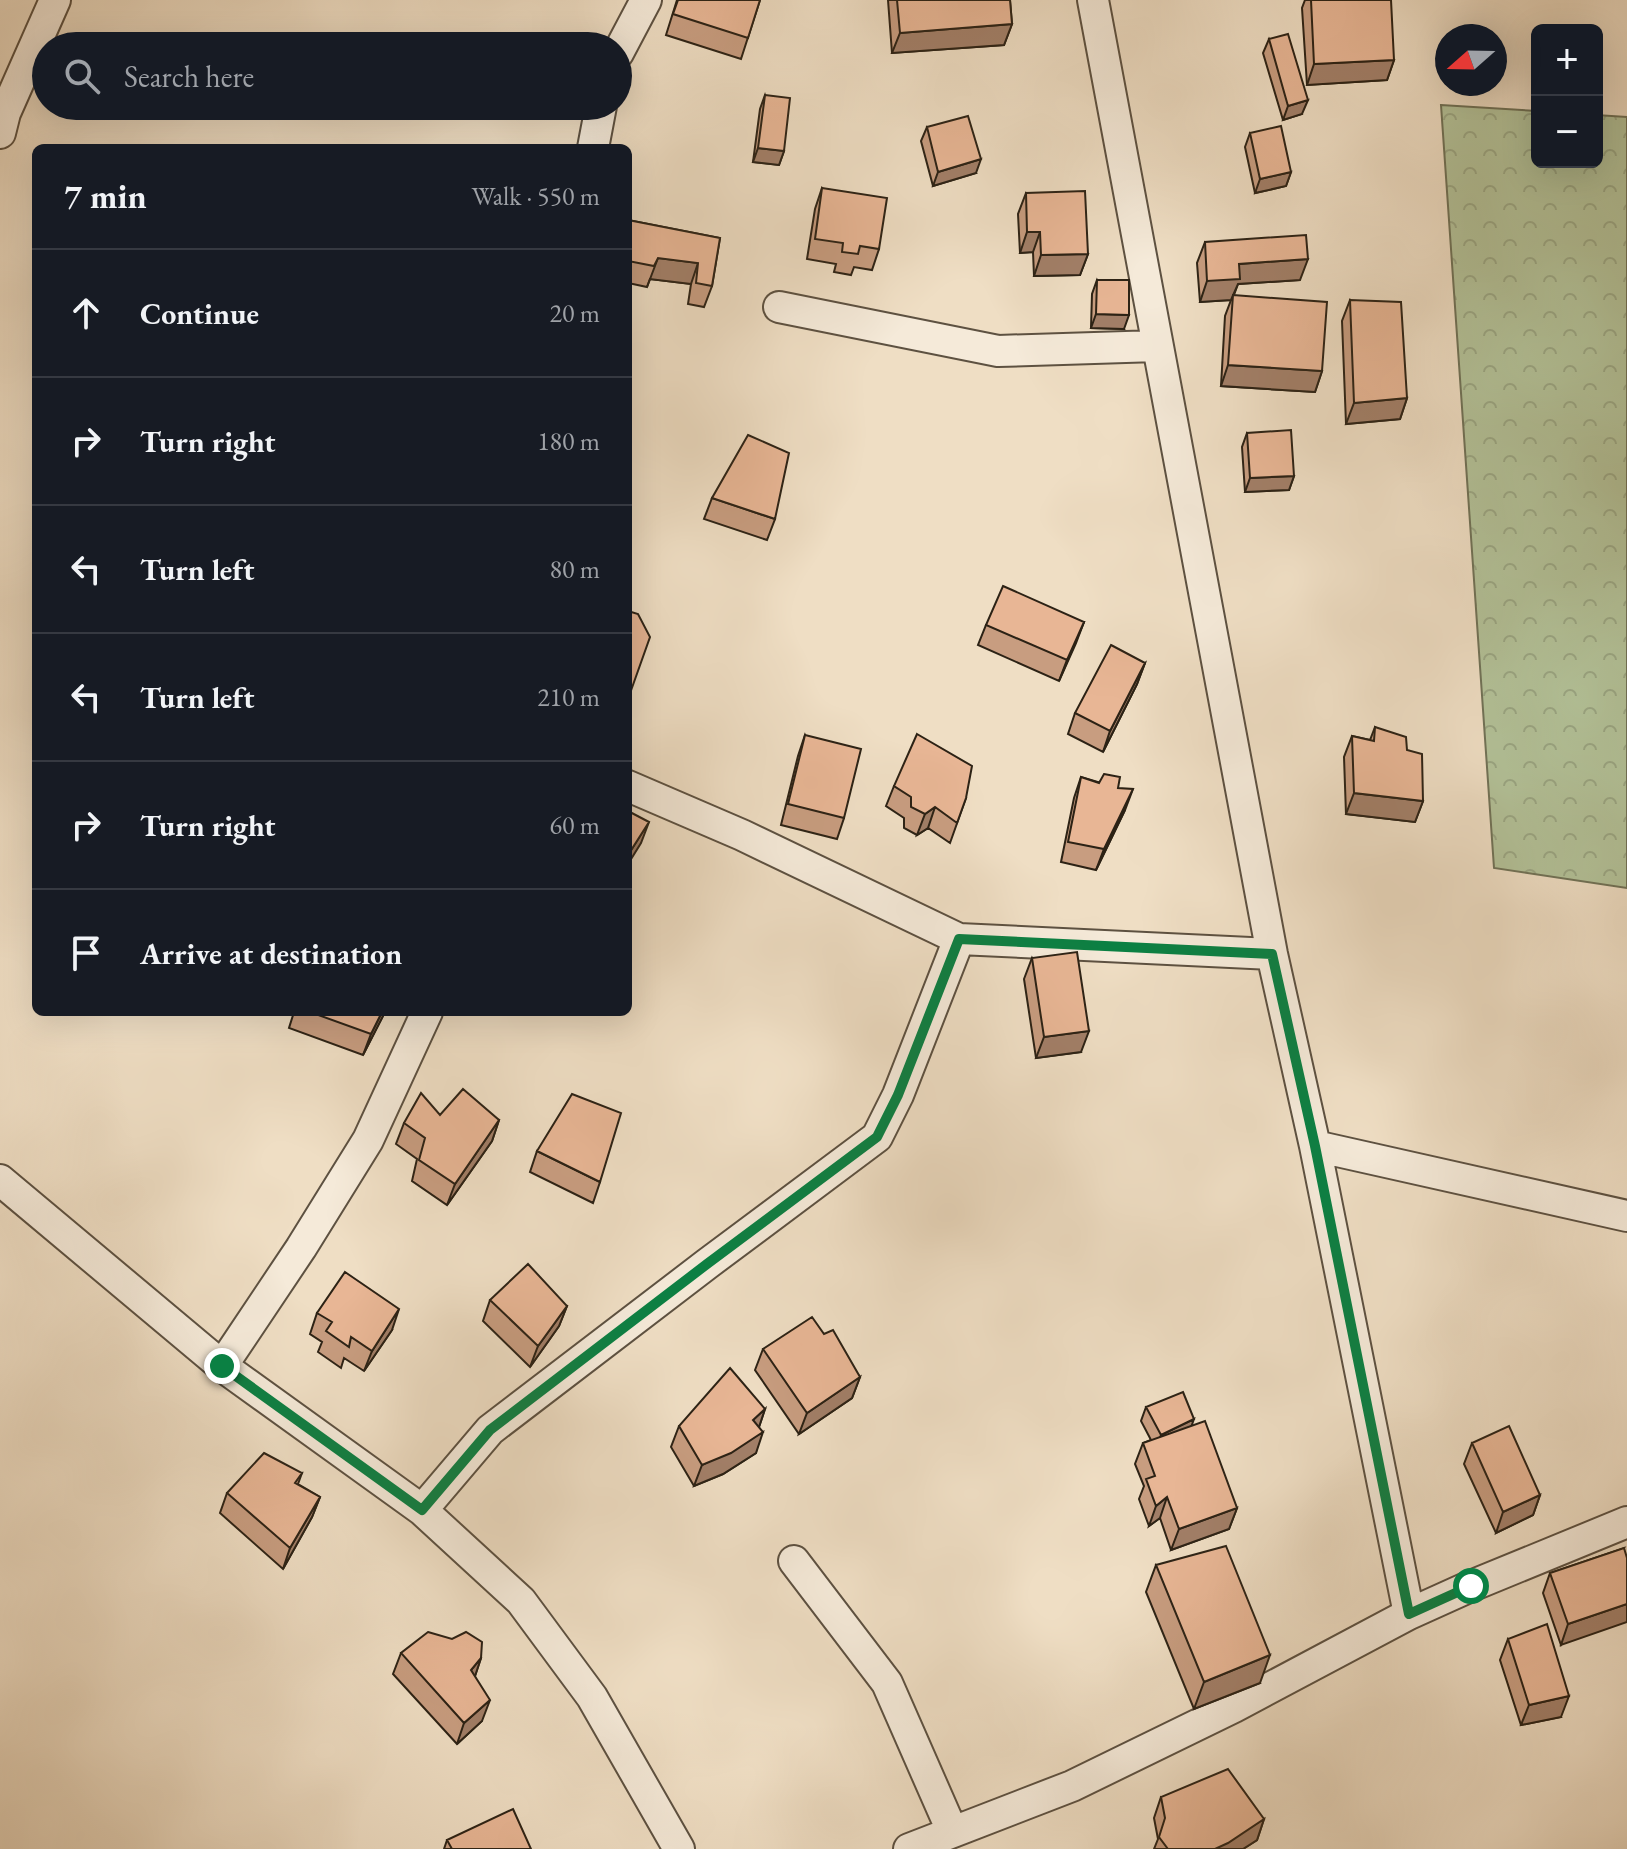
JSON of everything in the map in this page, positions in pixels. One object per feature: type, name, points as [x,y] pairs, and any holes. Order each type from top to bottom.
[{"type":"street","points":[[41,32],[55,0]]},
{"type":"street","points":[[629,32],[646,0]]},
{"type":"street","points":[[1093,0],[1272,954],[1315,1146],[1409,1614]]},
{"type":"street","points":[[0,133],[5,113],[32,52]]},
{"type":"street","points":[[594,144],[598,120]]},
{"type":"street","points":[[779,307],[998,351],[1157,346]]},
{"type":"street","points":[[632,788],[742,835],[959,939],[1272,954]]},
{"type":"street","points":[[422,1510],[490,1430],[877,1137],[898,1095],[959,939]]},
{"type":"street","points":[[222,1366],[368,1140],[425,1016]]},
{"type":"street","points":[[1315,1146],[1627,1216]]},
{"type":"street","points":[[0,1180],[222,1366],[422,1510],[521,1601],[592,1697],[679,1849]]},
{"type":"street","points":[[909,1849],[1072,1786],[1234,1707],[1409,1614],[1627,1522]]},
{"type":"street","points":[[794,1561],[887,1683],[952,1831]]},
{"type":"green space","points":[[1441,105],[1531,111],[1531,168],[1603,168],[1603,115],[1627,117],[1627,888],[1494,868]]},
{"type":"building","points":[[678,0],[760,0],[748,38],[673,14]]},
{"type":"building","points":[[897,0],[1010,0],[1012,24],[900,33]]},
{"type":"building","points":[[1311,0],[1391,0],[1394,60],[1314,64]]},
{"type":"building","points":[[1288,34],[1308,100],[1288,106],[1269,39]]},
{"type":"building","points":[[765,95],[790,98],[784,151],[758,148]]},
{"type":"building","points":[[968,116],[981,159],[938,172],[927,127]]},
{"type":"building","points":[[1281,126],[1291,172],[1260,179],[1250,133]]},
{"type":"building","points":[[822,188],[887,198],[879,249],[860,246],[858,254],[842,252],[843,243],[815,239]]},
{"type":"building","points":[[1085,191],[1088,254],[1041,255],[1040,232],[1027,232],[1026,193]]},
{"type":"building","points":[[632,221],[720,238],[712,286],[696,283],[698,263],[658,258],[654,266],[632,262]]},
{"type":"building","points":[[1306,235],[1308,259],[1239,264],[1240,279],[1207,281],[1205,242]]},
{"type":"building","points":[[1097,280],[1129,280],[1129,315],[1096,314]]},
{"type":"building","points":[[1233,295],[1327,302],[1322,371],[1228,365]]},
{"type":"building","points":[[1350,300],[1401,302],[1407,398],[1354,403]]},
{"type":"building","points":[[1291,430],[1294,476],[1250,478],[1247,433]]},
{"type":"building","points":[[748,435],[789,453],[775,519],[712,498]]},
{"type":"building","points":[[1003,586],[1084,622],[1067,660],[986,625]]},
{"type":"building","points":[[632,612],[638,614],[650,637],[632,688]]},
{"type":"building","points":[[1111,645],[1145,663],[1110,731],[1075,713]]},
{"type":"building","points":[[1375,727],[1406,737],[1407,750],[1422,754],[1423,801],[1354,793],[1352,736],[1374,741]]},
{"type":"building","points":[[917,734],[972,766],[957,823],[935,807],[925,814],[911,807],[911,797],[894,786]]},
{"type":"building","points":[[805,735],[861,749],[844,818],[788,804]]},
{"type":"building","points":[[1104,774],[1120,777],[1118,788],[1133,789],[1104,849],[1068,842],[1081,777],[1099,783]]},
{"type":"building","points":[[632,813],[649,822],[632,849]]},
{"type":"building","points":[[1077,952],[1089,1031],[1044,1037],[1032,958]]},
{"type":"building","points":[[321,1016],[380,1016],[371,1034]]},
{"type":"building","points":[[463,1089],[499,1120],[455,1184],[419,1160],[425,1138],[404,1123],[421,1093],[440,1115]]},
{"type":"building","points":[[572,1094],[621,1113],[600,1182],[537,1151]]},
{"type":"building","points":[[528,1264],[567,1306],[538,1346],[490,1300]]},
{"type":"building","points":[[345,1272],[399,1309],[372,1351],[351,1337],[349,1347],[326,1331],[332,1322],[317,1313]]},
{"type":"building","points":[[812,1317],[824,1334],[833,1330],[860,1377],[807,1413],[763,1349]]},
{"type":"building","points":[[730,1368],[765,1409],[753,1420],[763,1432],[731,1453],[702,1465],[679,1426]]},
{"type":"building","points":[[1183,1392],[1194,1419],[1161,1435],[1146,1407]]},
{"type":"building","points":[[1205,1421],[1237,1508],[1179,1529],[1167,1497],[1156,1506],[1146,1479],[1155,1476],[1143,1443]]},
{"type":"building","points":[[1509,1426],[1540,1495],[1503,1512],[1472,1443]]},
{"type":"building","points":[[264,1453],[302,1473],[295,1483],[320,1497],[290,1548],[227,1493]]},
{"type":"building","points":[[1226,1546],[1270,1655],[1204,1682],[1156,1565]]},
{"type":"building","points":[[1624,1548],[1627,1558],[1627,1604],[1568,1624],[1550,1573]]},
{"type":"building","points":[[1547,1624],[1569,1696],[1529,1705],[1508,1639]]},
{"type":"building","points":[[428,1632],[452,1639],[466,1632],[482,1642],[481,1658],[471,1670],[490,1700],[464,1723],[401,1653]]},
{"type":"building","points":[[1228,1769],[1264,1819],[1215,1849],[1168,1849],[1159,1837],[1165,1818],[1161,1797]]},
{"type":"building","points":[[513,1809],[531,1849],[452,1849],[447,1840]]},
{"type":"route","points":[[222,1366],[422,1510],[490,1430],[877,1137],[898,1095],[959,939],[1272,954],[1315,1146],[1409,1614],[1471,1586]]}]
